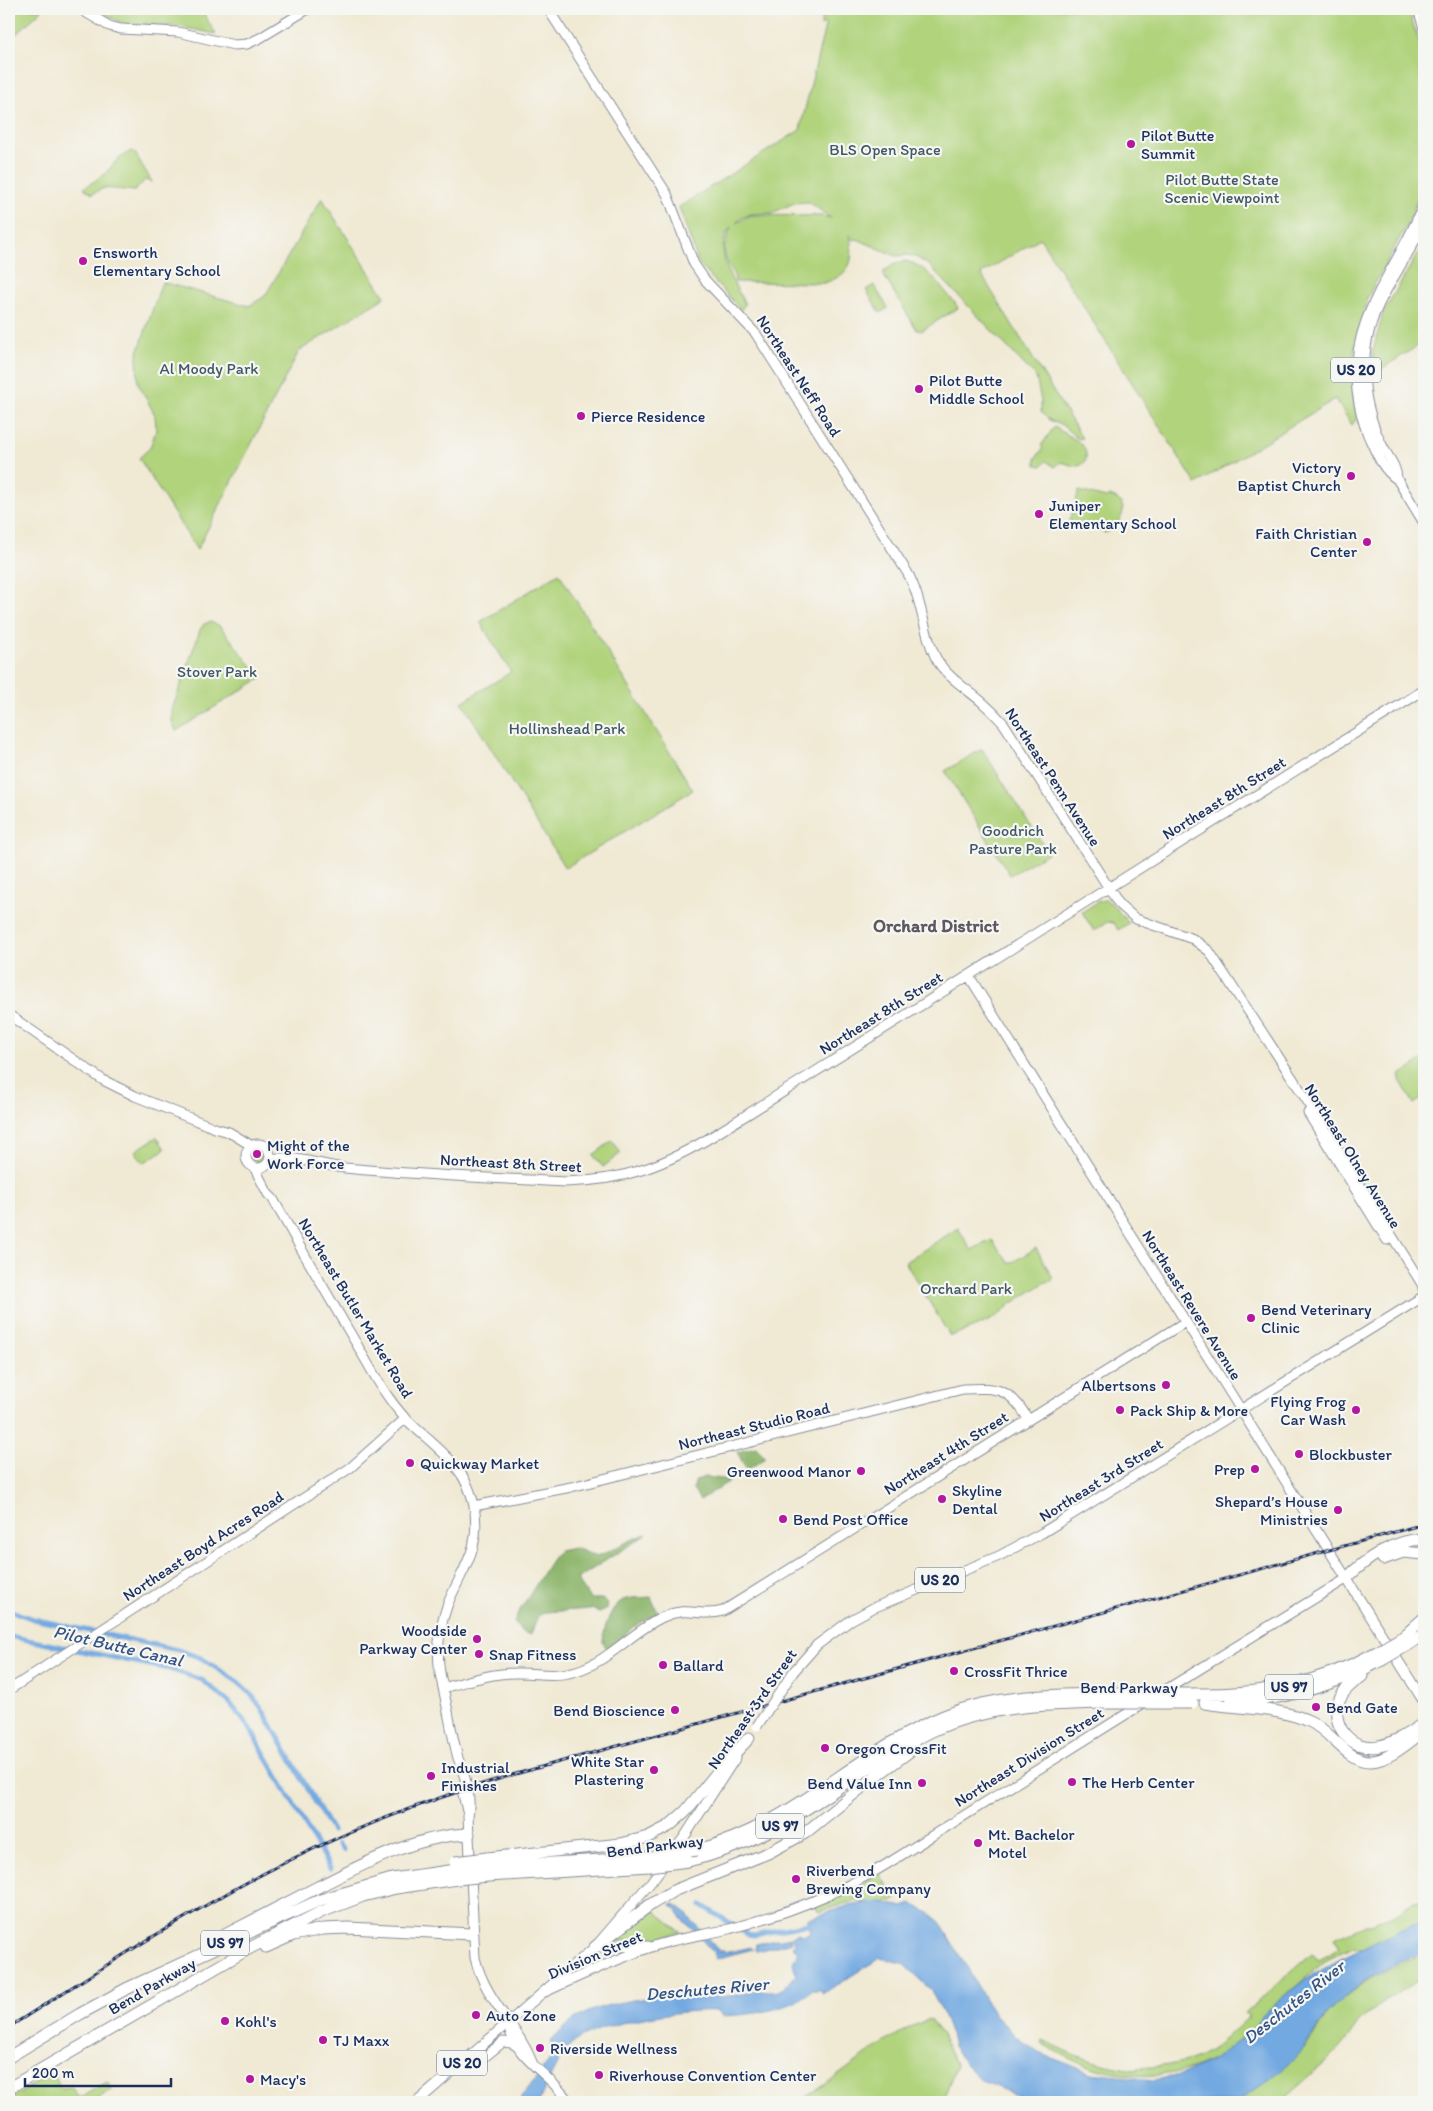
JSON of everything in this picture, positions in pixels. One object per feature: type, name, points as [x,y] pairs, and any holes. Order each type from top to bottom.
[{"type":"highway","points":[[1346,1579],[1358,1567],[1384,1550],[1409,1541],[1424,1539]]},
{"type":"highway","points":[[1346,1579],[1393,1554],[1413,1552],[1424,1554]]},
{"type":"highway","points":[[1403,1640],[1424,1618]]},
{"type":"highway","name":"Bend Parkway","points":[[1194,1698],[1206,1703],[1260,1700],[1299,1693],[1337,1681],[1380,1658],[1424,1624]]},
{"type":"highway","name":"Bend Parkway","points":[[1403,1640],[1424,1634]]},
{"type":"highway","points":[[1380,1658],[1342,1694],[1336,1714],[1340,1728],[1351,1742],[1369,1748],[1391,1742],[1424,1723]]},
{"type":"highway","name":"Bend Parkway","points":[[650,1862],[733,1839],[772,1820],[890,1744],[947,1715],[977,1705],[1014,1698],[1194,1698],[1257,1692],[1301,1684],[1380,1658]]},
{"type":"highway","name":"Bend Parkway","points":[[9,2056],[126,1989],[320,1900],[358,1888],[421,1874],[487,1867],[688,1860],[722,1852],[764,1834],[804,1812],[916,1739],[948,1724],[969,1717],[1013,1708],[1110,1698]]},
{"type":"highway","points":[[1206,1703],[1293,1715],[1312,1722],[1326,1731],[1353,1756],[1371,1761],[1388,1756],[1424,1731]]},
{"type":"highway","points":[[596,1947],[673,1891],[768,1853],[805,1833],[893,1763],[937,1733],[969,1717]]},
{"type":"highway","points":[[456,1870],[487,1867],[621,1844],[648,1837],[669,1826],[685,1812],[720,1769],[749,1738]]},
{"type":"highway","points":[[126,1989],[178,1959],[374,1859],[403,1848],[439,1838],[469,1834]]},
{"type":"highway","name":"Bend Parkway","points":[[9,2088],[281,1930],[320,1912],[363,1896],[456,1870]]},
{"type":"highway","points":[[157,2001],[211,1977],[266,1946],[293,1935],[312,1930],[348,1928],[472,1934]]},
{"type":"main road","points":[[80,9],[109,26],[120,30],[178,32],[234,45],[247,44],[260,38],[308,9]]},
{"type":"main road","name":"Northeast Neff Road","points":[[548,9],[667,194],[694,264],[705,280],[756,334],[914,584]]},
{"type":"main road","points":[[1418,9],[1424,28]]},
{"type":"main road","name":"US 20","points":[[1424,203],[1410,235],[1372,304],[1360,338],[1356,377],[1359,407],[1364,426],[1390,475],[1397,479],[1424,522]]},
{"type":"main road","name":"US 20","points":[[1397,479],[1397,471],[1382,445],[1370,412],[1364,380],[1366,352],[1374,317],[1424,222]]},
{"type":"main road","points":[[1356,377],[1361,379],[1363,397],[1370,412]]},
{"type":"main road","name":"Northeast Penn Avenue","points":[[914,584],[932,648],[938,662],[948,674],[984,704],[1004,724],[1108,888]]},
{"type":"main road","name":"Northeast 8th Street","points":[[249,1149],[260,1144],[264,1161],[278,1158],[344,1168],[565,1182],[602,1180],[634,1174],[659,1165],[699,1145],[1424,690]]},
{"type":"main road","name":"Northeast Olney Avenue","points":[[1108,888],[1119,904],[1136,919],[1193,939],[1209,951],[1260,1031],[1261,1039],[1413,1280],[1424,1294]]},
{"type":"main road","name":"Northeast Revere Avenue","points":[[969,976],[1424,1702]]},
{"type":"main road","points":[[9,1015],[103,1080],[135,1096],[214,1128],[229,1132],[249,1149]]},
{"type":"main road","name":"Northeast Butler Market Road","points":[[249,1149],[249,1163],[264,1161],[268,1194],[273,1199],[382,1387],[406,1418],[458,1468],[465,1478],[474,1506],[476,1523],[473,1552],[448,1605],[439,1635],[439,1668],[458,1759],[464,1806],[468,1816],[472,1934],[475,1958],[479,1973],[489,1994],[508,2023]]},
{"type":"main road","name":"Northeast 3rd Street","points":[[417,2102],[596,1947],[651,1882],[685,1836],[794,1671],[817,1645],[851,1620],[873,1608],[999,1556],[1036,1536],[1241,1410],[1424,1294]]},
{"type":"main road","name":"Northeast 4th Street","points":[[443,1688],[514,1672],[550,1675],[569,1673],[601,1659],[646,1626],[673,1613],[687,1610],[707,1614],[723,1611],[1185,1322]]},
{"type":"main road","name":"Northeast Studio Road","points":[[474,1506],[571,1487],[964,1389],[982,1388],[1005,1393],[1020,1404],[1028,1419]]},
{"type":"main road","name":"Northeast Boyd Acres Road","points":[[9,1690],[350,1468],[406,1418]]},
{"type":"main road","name":"Northeast Division Street","points":[[744,1925],[805,1905],[871,1874],[1346,1579]]},
{"type":"main road","name":"Division Street","points":[[545,1992],[600,1966],[656,1946],[744,1925]]},
{"type":"main road","name":"Division Street","points":[[596,1947],[656,1946]]},
{"type":"main road","points":[[508,2023],[510,2036],[526,2059],[532,2062],[558,2086],[569,2102]]},
{"type":"main road","points":[[508,2023],[527,2050],[532,2062]]},
{"type":"main road","points":[[452,2072],[482,2059],[500,2043],[511,2043],[517,2046]]},
{"type":"green space","points":[[9,9],[43,9],[9,41]]},
{"type":"green space","points":[[95,9],[201,9],[216,34],[176,26],[126,25]]},
{"type":"green space","name":"Pilot Butte State Scenic Viewpoint","points":[[822,9],[1408,9],[1424,56],[1424,181],[1410,219],[1366,300],[1367,304],[1358,333],[1353,361],[1353,389],[1357,418],[1352,425],[1335,399],[1196,484],[1040,238],[981,274],[1082,438],[1078,439],[1062,425],[1049,420],[1041,412],[1041,401],[1036,377],[929,265],[914,256],[896,256],[857,239],[852,240],[849,235],[852,252],[849,266],[840,276],[833,280],[824,283],[735,282],[725,254],[726,240],[731,227],[725,236],[723,245],[724,255],[730,276],[745,304],[741,310],[699,264],[679,207],[800,130],[826,22],[821,26]],"holes":[[[807,202],[831,218],[822,216],[751,215],[736,223],[741,218],[751,214],[772,213],[794,203]]]},
{"type":"green space","points":[[131,151],[135,153],[152,182],[145,180],[135,191],[104,188],[92,194],[84,188],[105,174],[117,160]]},
{"type":"green space","name":"Al Moody Park","points":[[322,198],[385,297],[299,351],[197,550],[139,458],[150,448],[156,430],[155,415],[138,383],[137,355],[162,282],[249,306],[265,296]]},
{"type":"green space","points":[[1424,243],[1424,342],[1373,374],[1373,351],[1383,313]]},
{"type":"green space","points":[[904,261],[926,271],[939,283],[958,308],[921,331],[917,330],[884,276],[884,271],[896,263]]},
{"type":"green space","points":[[874,285],[888,308],[880,313],[866,290]]},
{"type":"green space","points":[[1054,427],[1081,444],[1086,453],[1084,463],[1073,466],[1061,462],[1055,467],[1046,461],[1042,466],[1036,465],[1036,458],[1043,448],[1041,446]]},
{"type":"green space","points":[[1079,491],[1106,498],[1111,496],[1118,500],[1123,510],[1116,525],[1106,533],[1069,521]]},
{"type":"green space","name":"Hollinshead Park","points":[[559,573],[693,790],[565,868],[462,702],[511,672],[480,622]]},
{"type":"green space","name":"Stover Park","points":[[210,622],[220,626],[261,678],[176,731],[172,721],[172,710],[200,630],[204,624]]},
{"type":"green space","name":"Goodrich Pasture Park","points":[[982,749],[1048,853],[1010,875],[945,771]]},
{"type":"green space","points":[[1106,900],[1129,923],[1118,930],[1114,923],[1107,922],[1094,931],[1082,912],[1099,901]]},
{"type":"green space","points":[[1424,1059],[1424,1097],[1414,1104],[1400,1080],[1400,1075]]},
{"type":"green space","points":[[157,1137],[165,1149],[143,1163],[135,1151]]},
{"type":"green space","points":[[612,1141],[621,1153],[603,1167],[593,1155]]},
{"type":"green space","points":[[256,1150],[260,1150],[264,1156],[260,1162],[256,1162],[252,1158],[252,1154]]},
{"type":"green space","name":"Orchard Park","points":[[958,1228],[971,1250],[992,1240],[1008,1262],[1013,1262],[1036,1248],[1053,1278],[1052,1281],[1046,1282],[1009,1305],[991,1320],[950,1336],[905,1262]]},
{"type":"green space","points":[[756,1447],[765,1458],[747,1470],[737,1452]]},
{"type":"green space","points":[[705,1477],[731,1480],[700,1500],[693,1490],[696,1480]]},
{"type":"green space","points":[[647,1534],[577,1579],[590,1599],[602,1599],[608,1604],[606,1610],[599,1613],[592,1609],[546,1612],[538,1616],[531,1634],[523,1632],[514,1622],[558,1551],[575,1548],[596,1557]]},
{"type":"green space","points":[[651,1597],[658,1613],[639,1623],[608,1649],[603,1643],[603,1638],[608,1619],[618,1603],[626,1599]]},
{"type":"green space","points":[[880,1874],[896,1900],[870,1903],[856,1900],[819,1912],[815,1906]]},
{"type":"green space","points":[[1424,1900],[1424,1922],[1409,1926],[1374,1952],[1353,1947],[1325,1961],[1262,2016],[1260,2019],[1262,2021],[1236,2044],[1213,2060],[1198,2066],[1165,2074],[1131,2075],[1114,2073],[1084,2064],[1042,2044],[1043,2040],[1089,2060],[1137,2070],[1137,2068],[1176,2064],[1191,2060],[1205,2054],[1232,2033],[1250,2016],[1245,2013],[1312,1954],[1319,1960],[1340,1948],[1334,1938],[1364,1925],[1372,1925],[1394,1915],[1412,1903]]},
{"type":"green space","points":[[654,1910],[681,1932],[659,1938],[617,1942],[617,1938],[648,1911]]},
{"type":"green space","points":[[1424,1956],[1424,1993],[1417,1981],[1367,2014],[1359,2021],[1341,2047],[1280,2102],[1238,2102],[1290,2062],[1309,2042],[1328,2014],[1347,1995],[1385,1971],[1412,1959]]},
{"type":"green space","points":[[929,2019],[942,2035],[956,2066],[946,2093],[940,2102],[797,2102],[894,2036]]},
{"type":"green space","points":[[53,2073],[61,2088],[71,2087],[78,2096],[83,2096],[107,2082],[112,2090],[91,2102],[9,2102],[9,2099]]},
{"type":"water","name":"Deschutes River","points":[[881,1902],[903,1907],[912,1904],[929,1913],[940,1922],[994,2014],[1015,2035],[1037,2052],[1091,2073],[1154,2080],[1180,2075],[1210,2062],[1245,2036],[1266,2012],[1303,1981],[1337,1961],[1388,1936],[1409,1926],[1424,1922],[1424,1954],[1385,1969],[1359,1985],[1328,2014],[1306,2045],[1291,2061],[1269,2080],[1238,2102],[1033,2102],[984,2082],[964,2063],[953,2046],[948,2026],[931,1990],[902,1963],[880,1958],[827,1991],[821,1993],[821,1990],[811,1990],[804,1997],[783,2007],[723,2016],[718,2011],[684,2012],[639,2019],[596,2031],[579,2038],[568,2047],[556,2065],[539,2102],[518,2102],[551,2058],[551,2041],[570,2023],[586,2013],[616,2003],[693,1991],[699,1994],[718,1997],[754,1991],[778,1991],[796,1975],[793,1962],[798,1951],[793,1947],[795,1942],[792,1936],[797,1933],[803,1935],[810,1933],[806,1919],[854,1904]]},
{"type":"water","points":[[672,1903],[682,1909],[718,1950],[728,1952],[752,1947],[753,1949],[715,1959],[713,1952],[679,1915],[677,1910],[671,1905]]},
{"type":"water","points":[[791,1937],[792,1942],[757,1951],[755,1949],[756,1944]]},
{"type":"waterway","points":[[9,1610],[33,1619],[178,1650],[201,1658],[238,1682],[261,1707],[332,1831]]},
{"type":"waterway","name":"Pilot Butte Canal","points":[[9,1636],[169,1669],[202,1680],[229,1702],[251,1730],[330,1868]]},
{"type":"waterway","points":[[338,1844],[343,1850]]},
{"type":"waterway","points":[[701,1905],[748,1934],[754,1935],[813,1923]]},
{"type":"railway","points":[[9,2027],[162,1931],[255,1878],[317,1847],[413,1807],[512,1775],[1424,1524]]},
{"type":"place","name":"Pilot Butte Summit","points":[[1131,144]]},
{"type":"place","name":"Ensworth Elementary School","points":[[83,261]]},
{"type":"place","name":"Pilot Butte Middle School","points":[[919,389]]},
{"type":"place","name":"Pierce Residence","points":[[581,416]]},
{"type":"place","name":"Victory Baptist Church","points":[[1351,476]]},
{"type":"place","name":"Juniper Elementary School","points":[[1039,514]]},
{"type":"place","name":"Faith Christian Center","points":[[1367,542]]},
{"type":"place","name":"Might of the Work Force","points":[[257,1154]]},
{"type":"place","name":"Bend Veterinary Clinic","points":[[1251,1318]]},
{"type":"place","name":"Albertsons","points":[[1166,1385]]},
{"type":"place","name":"Pack Ship & More","points":[[1120,1410]]},
{"type":"place","name":"Flying Frog Car Wash","points":[[1356,1410]]},
{"type":"place","name":"Blockbuster","points":[[1299,1454]]},
{"type":"place","name":"Quickway Market","points":[[410,1463]]},
{"type":"place","name":"Prep","points":[[1255,1469]]},
{"type":"place","name":"Greenwood Manor","points":[[861,1471]]},
{"type":"place","name":"Skyline Dental","points":[[942,1499]]},
{"type":"place","name":"Shepard’s House Ministries","points":[[1338,1510]]},
{"type":"place","name":"Bend Post Office","points":[[783,1519]]},
{"type":"place","name":"Woodside Parkway Center","points":[[477,1639]]},
{"type":"place","name":"Snap Fitness","points":[[479,1654]]},
{"type":"place","name":"Ballard","points":[[663,1665]]},
{"type":"place","name":"CrossFit Thrice","points":[[954,1671]]},
{"type":"place","name":"Bend Gate","points":[[1316,1707]]},
{"type":"place","name":"Bend Bioscience","points":[[675,1710]]},
{"type":"place","name":"Oregon CrossFit","points":[[825,1748]]},
{"type":"place","name":"White Star Plastering","points":[[654,1770]]},
{"type":"place","name":"Industrial Finishes","points":[[431,1776]]},
{"type":"place","name":"The Herb Center","points":[[1072,1782]]},
{"type":"place","name":"Bend Value Inn","points":[[922,1783]]},
{"type":"place","name":"Mt. Bachelor Motel","points":[[978,1843]]},
{"type":"place","name":"Riverbend Brewing Company","points":[[796,1879]]},
{"type":"place","name":"Auto Zone","points":[[476,2015]]},
{"type":"place","name":"Kohl's","points":[[225,2021]]},
{"type":"place","name":"TJ Maxx","points":[[323,2040]]},
{"type":"place","name":"Riverside Wellness","points":[[540,2048]]},
{"type":"place","name":"Riverhouse Convention Center","points":[[599,2075]]},
{"type":"place","name":"Macy's","points":[[250,2079]]},
{"type":"district","name":"Orchard District","points":[[936,926]]},
{"type":"park label","name":"BLS Open Space","points":[[885,149]]}]
